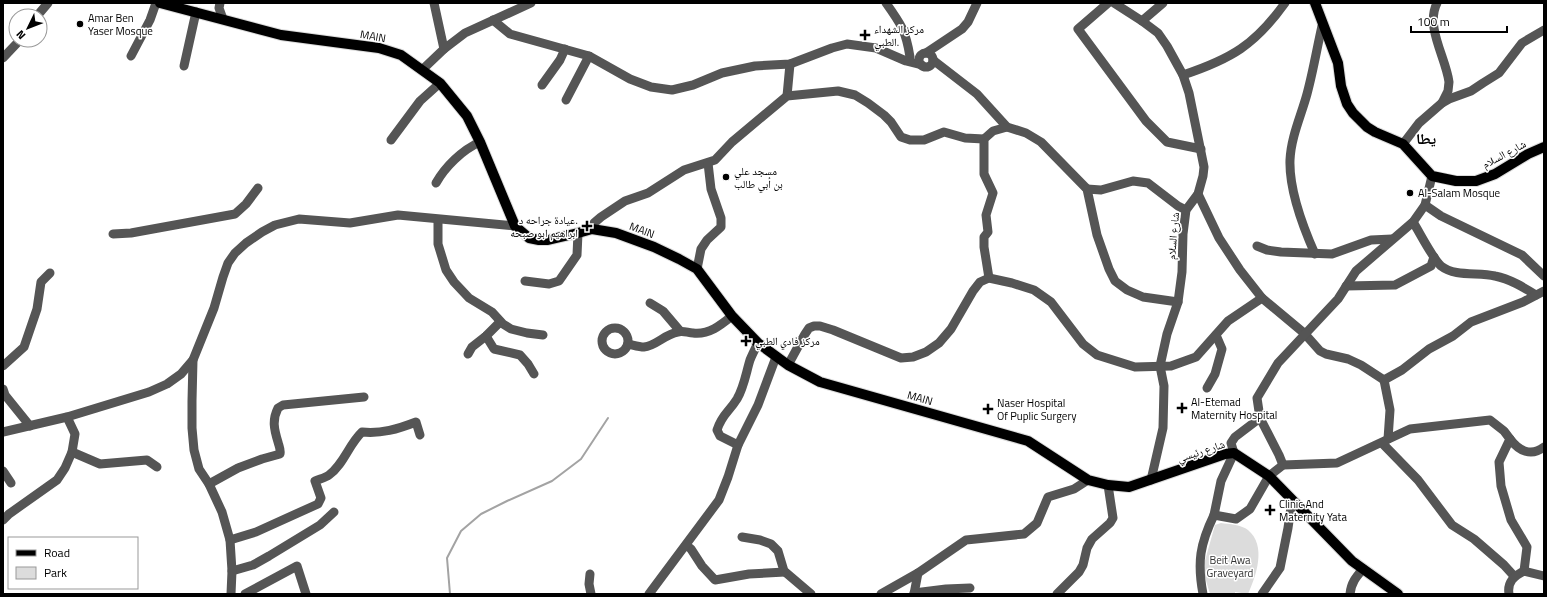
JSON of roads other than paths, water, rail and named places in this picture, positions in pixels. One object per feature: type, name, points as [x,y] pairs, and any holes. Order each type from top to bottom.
[{"type":"main road","name":"MAIN","points":[[160,3],[281,35],[379,48],[402,55],[440,83],[467,116],[480,142],[516,226],[529,238],[548,240],[592,228],[616,233],[654,247],[697,269],[732,316],[758,343],[788,365],[820,382],[1028,441],[1088,480],[1108,485],[1129,487],[1151,480]]},
{"type":"main road","points":[[1314,3],[1338,63],[1340,86],[1347,104],[1353,113],[1371,130],[1390,140],[1404,144],[1432,176]]},
{"type":"main road","name":"شارع السلام","points":[[1432,176],[1456,181],[1476,181],[1495,174],[1528,154],[1544,147]]},
{"type":"main road","name":"شارع رئيسي","points":[[1151,480],[1221,455],[1234,453],[1269,476],[1352,561],[1398,594]]},
{"type":"street","points":[[131,56],[150,20],[156,3]]},
{"type":"street","points":[[220,3],[219,8],[224,19]]},
{"type":"street","points":[[434,3],[444,49]]},
{"type":"street","points":[[423,69],[444,49],[465,33],[531,3]]},
{"type":"street","points":[[886,3],[924,59]]},
{"type":"street","points":[[493,20],[510,34],[589,56],[630,79],[651,86],[672,90],[693,85],[722,73],[755,66],[790,64],[847,44],[876,48],[906,61],[924,59],[938,46],[962,29],[968,22],[977,3]]},
{"type":"street","points":[[1108,3],[1078,29],[1146,121],[1167,142],[1201,149]]},
{"type":"street","name":"شارع السلام","points":[[1114,3],[1158,33],[1183,75],[1189,93],[1201,149],[1204,171],[1198,194],[1186,210],[1183,234],[1182,272],[1178,302],[1167,334],[1160,366],[1164,386],[1163,428],[1151,480]]},
{"type":"street","points":[[1142,21],[1163,3]]},
{"type":"street","points":[[1183,75],[1212,65],[1236,53],[1256,38],[1285,3]]},
{"type":"street","points":[[1437,3],[1433,21],[1449,82],[1448,92],[1442,103]]},
{"type":"street","points":[[184,66],[196,12]]},
{"type":"street","points":[[1315,254],[1304,231],[1291,177],[1290,158],[1295,134],[1307,93],[1322,26]]},
{"type":"street","points":[[1404,144],[1419,123],[1442,103],[1453,97],[1471,91],[1488,80],[1499,72],[1522,43],[1544,30]]},
{"type":"street","points":[[3,58],[12,48]]},
{"type":"street","points":[[542,85],[560,60],[565,49]]},
{"type":"street","points":[[890,53],[924,59],[948,73],[977,94],[1007,127],[1026,133],[1041,142],[1087,189],[1097,235],[1115,282],[1127,290],[1143,297],[1178,302]]},
{"type":"street","points":[[566,100],[589,56]]},
{"type":"street","points":[[787,96],[790,64]]},
{"type":"street","points":[[391,140],[420,101],[440,83]]},
{"type":"street","points":[[592,228],[594,223],[625,201],[648,193],[684,170],[708,163],[718,157],[732,142],[787,96],[838,91],[855,95],[884,115],[891,122],[901,137],[910,140],[924,140],[944,132],[965,138],[984,139],[993,131],[1007,127]]},
{"type":"street","points":[[984,139],[984,174],[993,193],[986,215],[988,232],[984,237],[984,247],[989,278]]},
{"type":"street","points":[[436,183],[443,171],[463,153],[480,142]]},
{"type":"street","points":[[697,269],[701,249],[707,240],[721,227],[721,218],[711,189],[708,163]]},
{"type":"street","points":[[1283,465],[1280,455],[1260,418],[1257,398],[1278,363],[1304,333],[1332,305],[1356,271],[1413,222],[1426,205],[1432,176]]},
{"type":"street","points":[[1087,189],[1101,190],[1133,181],[1148,183],[1178,206],[1186,210]]},
{"type":"street","points":[[113,234],[131,233],[235,214],[246,204],[258,188]]},
{"type":"street","points":[[1198,194],[1219,238],[1240,270],[1262,298],[1304,333],[1320,351],[1326,354],[1348,359],[1361,365],[1384,380],[1390,410],[1385,441],[1418,480],[1452,525],[1474,539],[1504,565],[1514,576]]},
{"type":"street","points":[[1426,205],[1441,216],[1522,255],[1544,276]]},
{"type":"street","points":[[3,432],[67,417],[148,392],[161,387],[181,374],[193,360],[214,308],[228,263],[235,253],[246,243],[262,232],[275,226],[299,219],[350,223],[398,215],[438,220],[516,226]]},
{"type":"street","points":[[438,220],[438,244],[446,270],[454,282],[469,298],[492,312],[500,322],[511,329],[527,334],[543,335]]},
{"type":"street","points":[[1413,222],[1434,257],[1442,267],[1451,271],[1486,274],[1504,278],[1540,293]]},
{"type":"street","points":[[525,281],[549,284],[559,281],[577,255],[578,233]]},
{"type":"street","points":[[1257,246],[1267,250],[1281,252],[1332,254],[1371,240],[1392,239]]},
{"type":"street","points":[[1346,286],[1395,285],[1431,266],[1434,257]]},
{"type":"street","points":[[3,366],[24,347],[37,309],[41,282],[50,273]]},
{"type":"street","points":[[788,365],[805,334],[814,326],[820,326],[833,330],[901,358],[913,357],[926,352],[939,343],[951,329],[973,291],[980,282],[989,278],[1034,290],[1051,302],[1083,344],[1097,355],[1135,367],[1171,366],[1196,357],[1228,321],[1262,298]]},
{"type":"street","points":[[1384,380],[1402,370],[1429,349],[1453,336],[1472,322],[1523,302],[1540,293]]},
{"type":"street","points":[[650,303],[663,311],[680,331]]},
{"type":"street","points":[[628,344],[644,347],[654,344],[668,335],[680,331],[695,333],[710,331],[723,324],[732,316]]},
{"type":"street","points":[[468,354],[472,346],[486,336],[500,322]]},
{"type":"street","points":[[1207,388],[1215,374],[1222,349],[1216,335]]},
{"type":"street","points":[[486,336],[494,349],[520,355],[534,374]]},
{"type":"street","points":[[738,445],[720,436],[717,430],[726,412],[737,399],[743,385],[750,359],[758,343]]},
{"type":"street","points":[[649,594],[719,500],[738,445],[758,405],[776,357]]},
{"type":"street","points":[[193,360],[192,428],[194,450],[199,468],[209,484],[222,512],[230,540],[232,571],[231,594]]},
{"type":"street","points":[[3,390],[5,395],[30,426]]},
{"type":"street","points":[[209,484],[238,468],[280,454],[281,450],[273,426],[274,416],[278,408],[283,405],[364,397]]},
{"type":"street","points":[[3,520],[9,514],[57,480],[65,468],[72,452],[75,434],[67,417]]},
{"type":"street","points":[[1203,594],[1199,574],[1200,557],[1206,531],[1214,515],[1221,481],[1234,453],[1231,443],[1235,437],[1260,418]]},
{"type":"street","points":[[1214,515],[1236,519],[1250,509],[1269,476],[1283,465],[1338,463],[1410,429],[1490,420],[1504,431],[1517,447],[1530,453],[1537,452],[1544,447]]},
{"type":"street","points":[[230,540],[256,532],[318,504],[321,498],[315,482],[330,474],[344,458],[356,438],[362,432],[371,433],[391,431],[416,422],[420,435]]},
{"type":"street","points":[[1510,439],[1500,462],[1501,486],[1511,520],[1527,547],[1524,571]]},
{"type":"street","points":[[72,452],[100,464],[147,460],[157,467]]},
{"type":"street","points":[[3,471],[11,483]]},
{"type":"street","points":[[881,594],[918,572],[966,540],[1024,534],[1037,523],[1048,497],[1074,489],[1088,480]]},
{"type":"street","points":[[1057,594],[1079,572],[1083,565],[1087,548],[1092,539],[1110,523],[1113,518],[1108,485]]},
{"type":"street","points":[[1262,594],[1280,568],[1292,500]]},
{"type":"street","points":[[232,571],[253,565],[269,556],[320,525],[334,512]]},
{"type":"street","points":[[742,537],[760,540],[771,544],[778,551],[780,563],[786,572],[811,594]]},
{"type":"street","points":[[686,545],[691,549],[702,566],[715,580],[749,574],[786,572]]},
{"type":"street","points":[[245,594],[297,566],[306,594]]},
{"type":"street","points":[[1350,594],[1350,588],[1354,579],[1363,569]]},
{"type":"street","points":[[1509,594],[1508,589],[1514,576],[1524,571],[1544,576]]},
{"type":"street","points":[[918,572],[914,594],[946,589],[970,588]]},
{"type":"street","points":[[590,574],[589,584],[591,594]]},
{"type":"waterway","points":[[450,594],[447,558],[461,531],[481,514],[552,481],[581,459],[608,418]]},
{"type":"place","name":"Amar Ben Yaser Mosque","points":[[80,24]]},
{"type":"place","name":"مركز الشهداء الطبي.","points":[[865,35]]},
{"type":"place","name":"مسجد علي بن أبي طالب","points":[[726,177]]},
{"type":"place","name":"Al-Salam Mosque","points":[[1410,193]]},
{"type":"place","name":"عيادة جراحه د. ابراهيم ابو صبحه","points":[[587,226]]},
{"type":"place","name":"مركز فادي الطبي","points":[[746,341]]},
{"type":"place","name":"Al-Etemad Maternity Hospital","points":[[1182,408]]},
{"type":"place","name":"Naser Hospital Of Puplic Surgery","points":[[988,409]]},
{"type":"place","name":"Clinic And Maternity Yata","points":[[1270,510]]},
{"type":"district","name":"يطا","points":[[1426,138]]},
{"type":"park label","name":"Beit Awa Graveyard","points":[[1230,566]]}]
